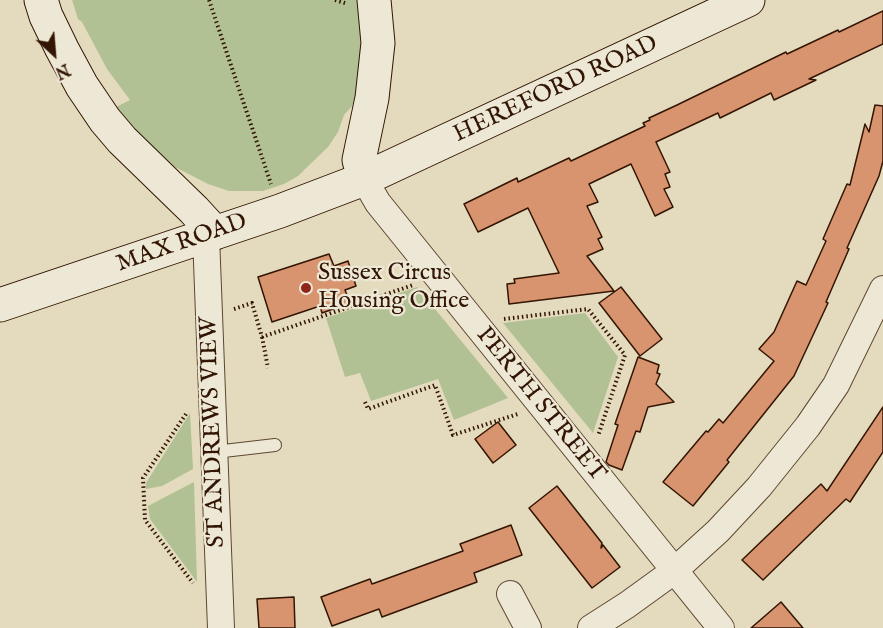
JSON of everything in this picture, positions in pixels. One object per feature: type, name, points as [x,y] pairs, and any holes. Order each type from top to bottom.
[{"type":"street","points":[[41,0],[62,49],[82,86],[105,120],[122,140],[194,210],[210,234]]},
{"type":"street","points":[[364,179],[359,160],[372,98],[378,43],[374,0]]},
{"type":"street","name":"HEREFORD ROAD","points":[[364,179],[748,0]]},
{"type":"street","name":"MAX ROAD","points":[[0,305],[280,211],[364,179]]},
{"type":"street","name":"PERTH STREET","points":[[364,179],[378,203],[436,276],[721,628]]},
{"type":"street","name":"ST ANDREWS VIEW","points":[[210,234],[209,318],[221,620]]},
{"type":"street","points":[[591,628],[674,571],[740,508],[808,426],[844,369],[883,289]]},
{"type":"street","points":[[510,594],[528,628]]},
{"type":"lane","points":[[215,452],[275,445]]},
{"type":"path","points":[[209,0],[280,211]]},
{"type":"path","points":[[262,337],[436,276]]},
{"type":"path","points":[[209,318],[252,303],[268,368]]},
{"type":"path","points":[[474,322],[588,309],[625,355],[588,465]]},
{"type":"path","points":[[365,402],[368,409],[435,385],[453,435],[541,406]]},
{"type":"path","points":[[187,413],[142,478],[145,520],[221,620]]},
{"type":"green space","points":[[72,0],[358,0],[363,24],[358,90],[352,106],[344,115],[338,132],[328,147],[298,176],[284,184],[263,191],[229,191],[208,184],[175,167],[112,109],[130,100],[107,69],[82,22],[78,19]]},
{"type":"green space","points":[[417,287],[508,398],[454,420],[438,379],[371,401],[360,373],[345,377],[326,318]]},
{"type":"green space","points":[[585,313],[618,357],[593,433],[503,323]]},
{"type":"green space","points":[[190,413],[193,469],[162,486],[146,489],[146,483]]},
{"type":"green space","points":[[194,482],[197,582],[150,519],[148,506]]},
{"type":"building","points":[[883,11],[883,44],[809,79],[816,80],[774,100],[771,93],[720,118],[718,113],[656,142],[670,172],[665,174],[670,187],[664,189],[673,207],[655,216],[631,164],[589,184],[598,202],[587,206],[602,237],[598,239],[603,249],[587,256],[614,291],[509,304],[507,284],[515,283],[514,279],[559,273],[528,208],[478,232],[464,204],[517,178],[518,182],[569,158],[571,161],[645,126],[643,123],[650,120],[649,118],[786,52],[787,54]]},
{"type":"building","points":[[875,105],[883,106],[883,161],[879,176],[826,302],[828,303],[794,376],[693,506],[663,482],[706,431],[708,432],[719,419],[723,423],[774,361],[759,349],[774,332],[797,281],[806,285],[826,241],[823,239],[847,184],[850,185],[865,124],[869,132]]},
{"type":"building","name":"Sussex Circus Housing Office","points":[[329,254],[334,266],[348,261],[356,286],[345,290],[350,303],[322,313],[320,306],[272,322],[258,277]]},
{"type":"building","points":[[621,287],[662,339],[640,356],[599,303]]},
{"type":"building","points":[[638,357],[659,365],[657,373],[660,374],[656,384],[674,402],[648,407],[640,432],[636,431],[622,470],[606,462],[618,425],[615,424]]},
{"type":"building","points":[[883,407],[883,452],[850,502],[846,499],[763,580],[742,560],[821,484],[827,491]]},
{"type":"building","points":[[498,422],[516,445],[493,463],[475,439]]},
{"type":"building","points":[[557,486],[602,543],[601,548],[603,545],[620,567],[592,588],[529,508]]},
{"type":"building","points":[[511,525],[522,555],[474,573],[477,582],[382,617],[379,609],[332,626],[321,597],[370,579],[372,584],[463,551],[460,544]]},
{"type":"building","points":[[294,597],[295,628],[259,628],[257,599]]},
{"type":"building","points":[[781,602],[803,628],[751,628]]},
{"type":"place","name":"Sussex Circus Housing Office","points":[[306,288]]}]
